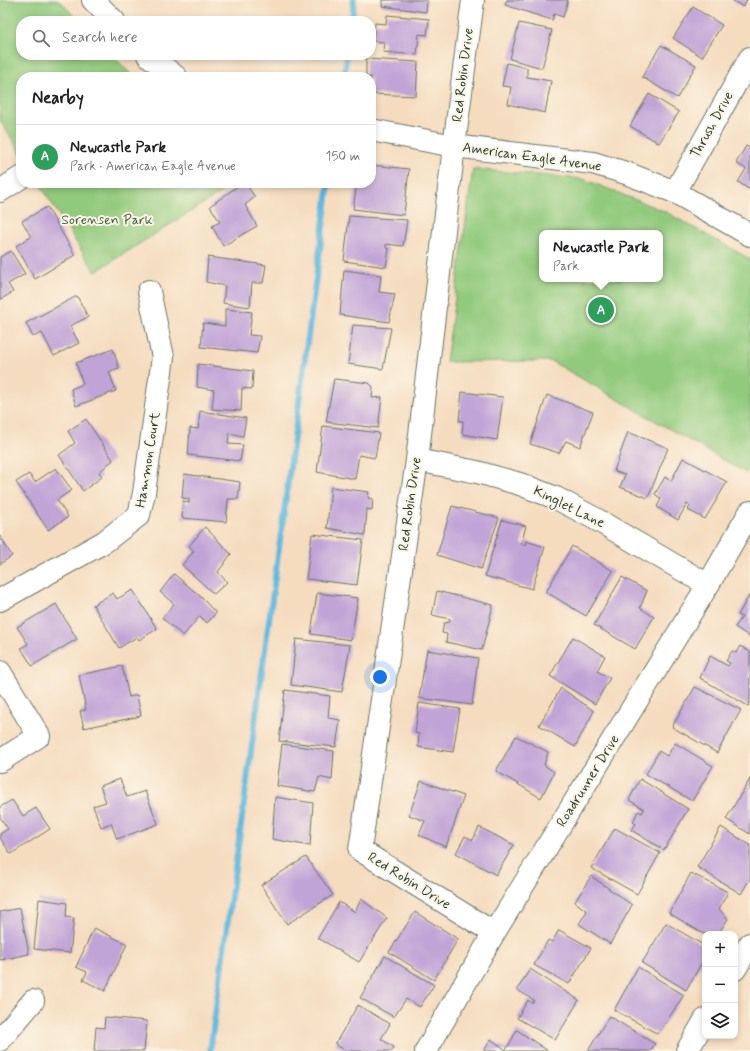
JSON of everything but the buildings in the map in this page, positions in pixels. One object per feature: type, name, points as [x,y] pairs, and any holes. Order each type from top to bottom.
[{"type":"street","points":[[93,0],[109,16]]},
{"type":"street","name":"Red Robin Drive","points":[[473,0],[454,146],[417,460],[360,850],[494,933]]},
{"type":"street","name":"Thrush Drive","points":[[675,192],[750,58]]},
{"type":"street","points":[[154,60],[170,72]]},
{"type":"street","name":"American Eagle Avenue","points":[[376,131],[454,146],[593,163],[626,172],[675,192],[750,236]]},
{"type":"street","points":[[0,191],[16,181]]},
{"type":"street","name":"Hammon Court","points":[[0,600],[104,542],[138,515],[144,493],[163,357],[149,291]]},
{"type":"street","name":"Kinglet Lane","points":[[417,460],[478,472],[513,482],[556,498],[594,518],[708,585]]},
{"type":"street","name":"Roadrunner Drive","points":[[426,1051],[494,933],[708,585],[750,512]]},
{"type":"street","points":[[0,672],[39,736],[0,761]]},
{"type":"street","points":[[736,967],[750,944]]},
{"type":"street","points":[[0,1040],[33,1001]]},
{"type":"street","points":[[687,1051],[702,1025]]},
{"type":"green space","points":[[0,0],[59,0],[74,16],[16,16],[16,60],[117,60],[129,72],[16,72],[16,146],[0,120]]},
{"type":"green space","points":[[473,169],[583,179],[664,211],[750,259],[750,467],[746,473],[551,361],[446,362]]},
{"type":"green space","name":"Sorensen Park","points":[[42,188],[228,188],[95,272]]},
{"type":"waterway","points":[[352,16],[354,0]]},
{"type":"waterway","points":[[345,72],[346,60]]},
{"type":"waterway","points":[[210,1051],[328,188]]},
{"type":"place","name":"Newcastle Park","points":[[601,310]]}]
